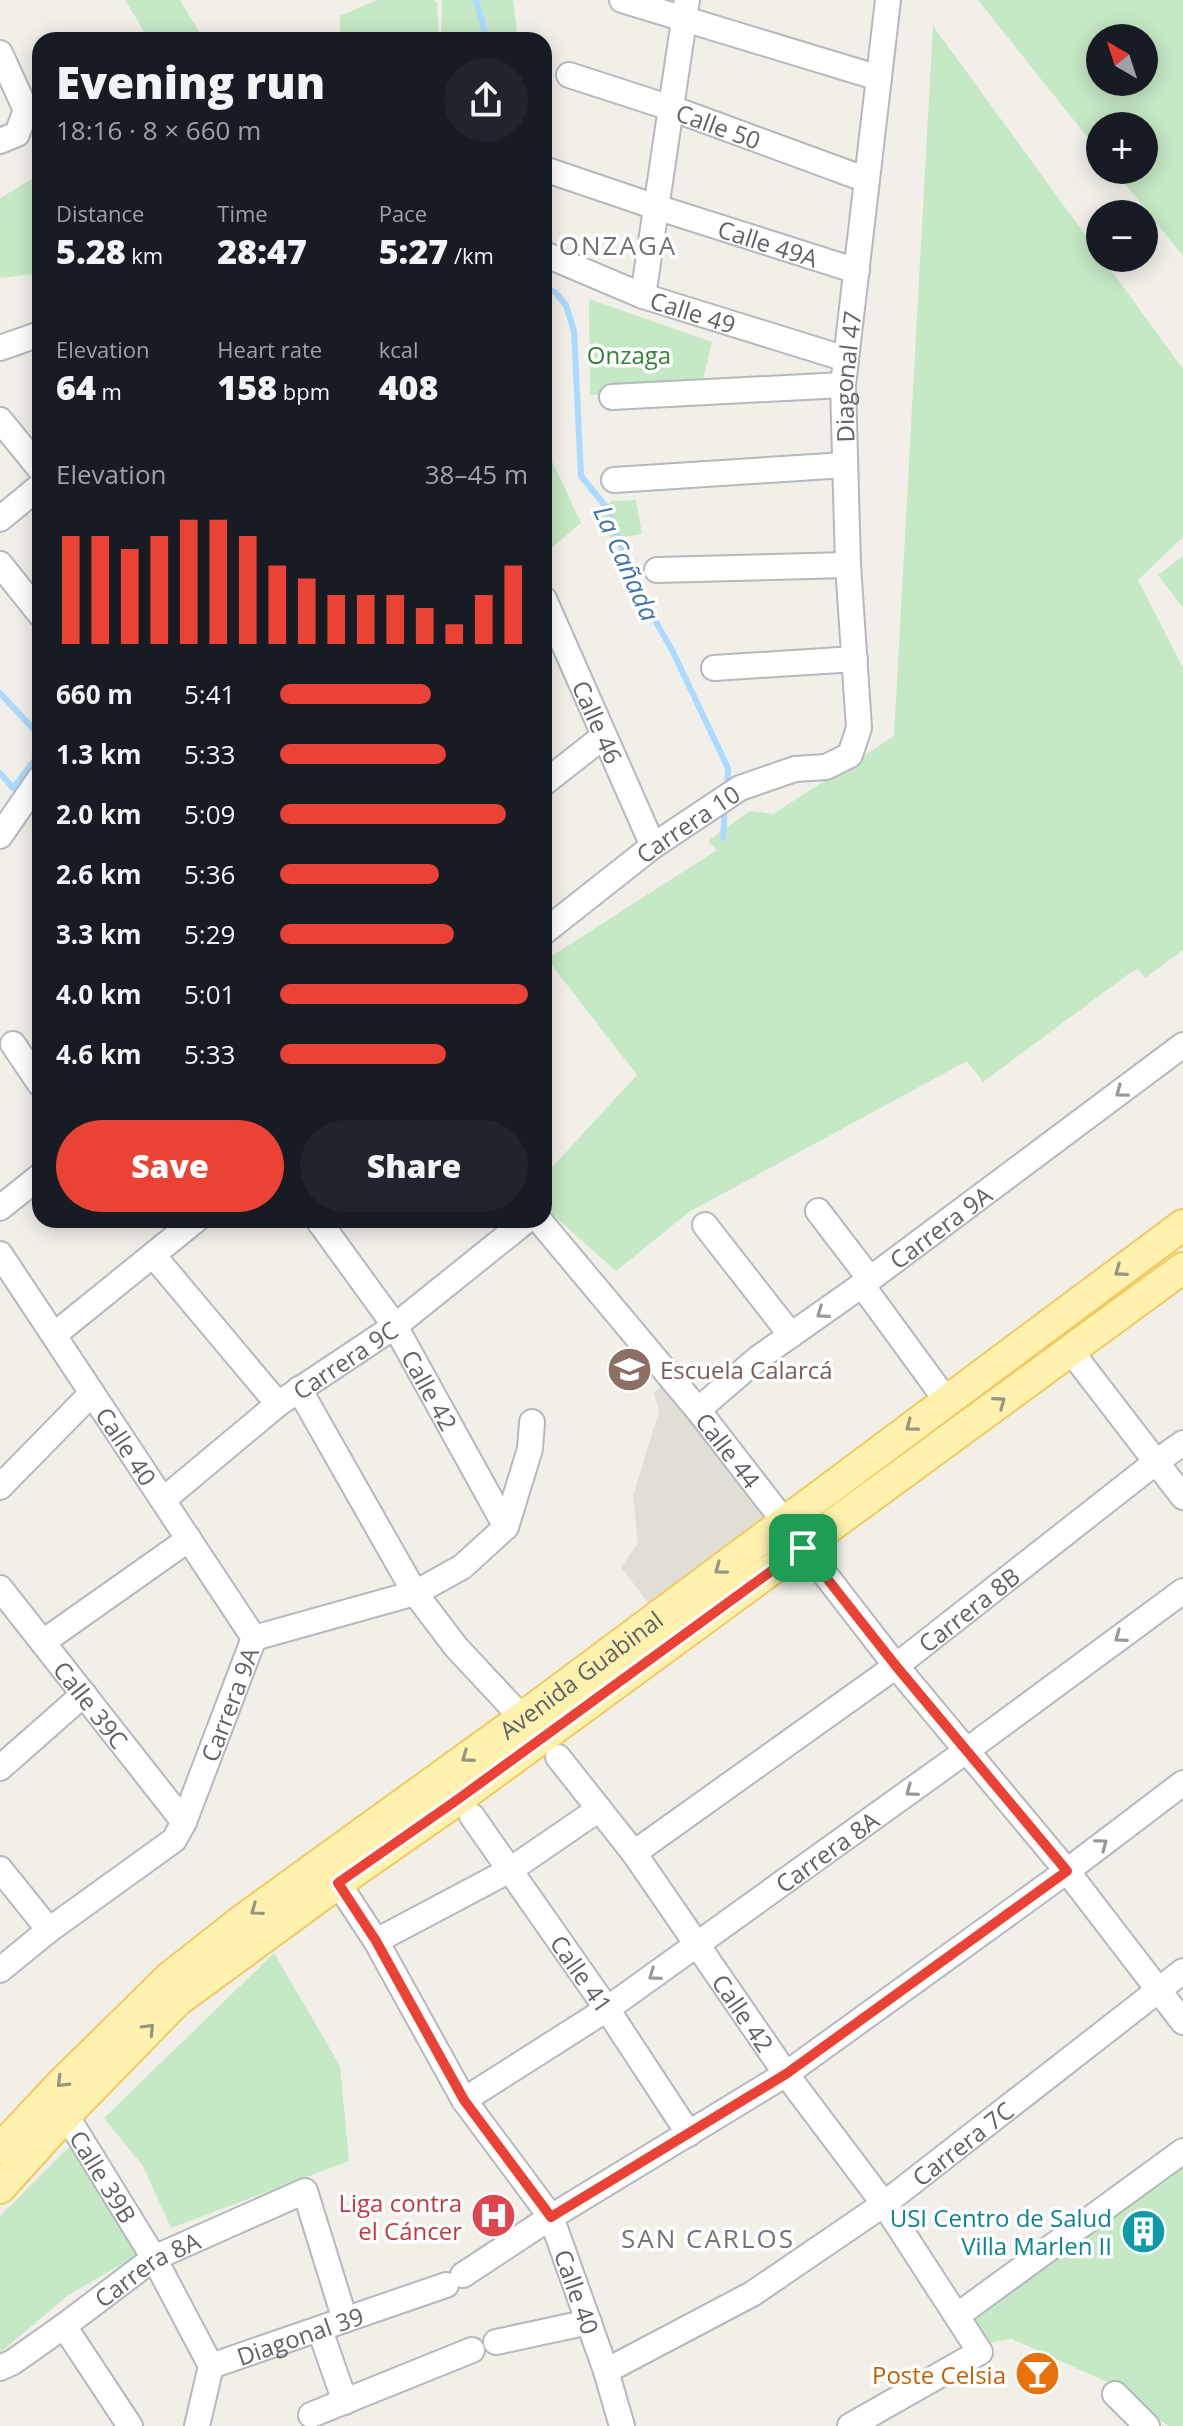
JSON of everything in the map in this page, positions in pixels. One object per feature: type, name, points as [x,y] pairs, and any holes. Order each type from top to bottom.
[{"type":"main road","name":"Avenida Guabinal","points":[[0,2149],[72,2073],[182,1968],[241,1921],[523,1717],[1183,1225]]},
{"type":"main road","name":"Avenida Guabinal","points":[[0,2188],[177,2001],[803,1548],[1183,1268]]},
{"type":"street","points":[[622,0],[686,9],[879,78]]},
{"type":"street","name":"Diagonal 47","points":[[850,755],[859,728],[848,565],[843,385],[888,0]]},
{"type":"street","points":[[643,296],[686,9]]},
{"type":"street","points":[[0,53],[26,110],[17,134],[0,141]]},
{"type":"street","name":"Calle 50","points":[[569,75],[671,108],[867,180]]},
{"type":"street","name":"Calle 49A","points":[[552,172],[857,271]]},
{"type":"street","name":"Calle 49","points":[[552,257],[643,296],[846,359]]},
{"type":"street","points":[[0,348],[32,337]]},
{"type":"street","points":[[612,397],[843,385]]},
{"type":"street","points":[[0,420],[32,459]]},
{"type":"street","points":[[614,480],[845,465]]},
{"type":"street","points":[[0,519],[32,493]]},
{"type":"street","points":[[0,564],[32,604]]},
{"type":"street","points":[[657,570],[848,565]]},
{"type":"street","name":"Calle 46","points":[[552,622],[653,846]]},
{"type":"street","points":[[714,668],[855,659]]},
{"type":"street","points":[[552,777],[604,736]]},
{"type":"street","name":"Carrera 10","points":[[552,926],[653,846],[740,788],[795,769],[826,767],[850,755]]},
{"type":"street","points":[[2,827],[32,788]]},
{"type":"street","points":[[13,1044],[32,1072]]},
{"type":"street","name":"Carrera 9A","points":[[698,1410],[757,1359],[866,1282],[1183,1045]]},
{"type":"street","points":[[0,1208],[32,1182]]},
{"type":"street","points":[[818,1211],[946,1400]]},
{"type":"street","points":[[705,1225],[791,1335]]},
{"type":"street","points":[[54,1335],[186,1228]]},
{"type":"street","name":"Calle 42","points":[[324,1228],[395,1326],[506,1527]]},
{"type":"street","name":"Carrera 9C","points":[[163,1500],[278,1404],[395,1326],[517,1228]]},
{"type":"street","name":"Calle 44","points":[[546,1228],[698,1410],[896,1666],[1067,1871],[1183,2022]]},
{"type":"street","name":"Calle 40","points":[[0,1254],[254,1638]]},
{"type":"street","points":[[153,1255],[278,1404]]},
{"type":"street","points":[[1070,1350],[1183,1497]]},
{"type":"street","points":[[299,1389],[415,1593],[456,1647],[512,1707]]},
{"type":"street","points":[[0,1487],[92,1393]]},
{"type":"street","points":[[506,1527],[530,1449],[532,1422]]},
{"type":"street","name":"Carrera 8B","points":[[634,1853],[896,1666],[1183,1443]]},
{"type":"street","name":"Carrera 9A","points":[[0,1970],[49,1930],[174,1840],[184,1822],[254,1638],[415,1593],[462,1567],[506,1527]]},
{"type":"street","points":[[43,1642],[189,1539]]},
{"type":"street","name":"Calle 39C","points":[[0,1588],[184,1822]]},
{"type":"street","name":"Carrera 8A","points":[[464,2100],[607,2009],[1183,1591]]},
{"type":"street","points":[[0,1768],[84,1694]]},
{"type":"street","name":"Calle 42","points":[[558,1757],[634,1853],[786,2074],[884,2204],[980,2352],[850,2426]]},
{"type":"street","name":"Diagonal 39","points":[[197,2426],[211,2366],[455,2280],[551,2217],[786,2074],[1183,1783]]},
{"type":"street","points":[[376,1941],[510,1870],[599,1809]]},
{"type":"street","name":"Calle 41","points":[[472,1816],[607,2009],[689,2134]]},
{"type":"street","points":[[0,1869],[49,1930]]},
{"type":"street","name":"Calle 40","points":[[338,1883],[376,1941],[464,2100],[551,2217],[606,2371],[622,2426]]},
{"type":"street","name":"Carrera 7C","points":[[606,2371],[752,2294],[884,2204],[1183,1971]]},
{"type":"street","name":"Calle 39B","points":[[66,2115],[154,2258],[211,2366]]},
{"type":"street","points":[[958,2315],[1183,2151]]},
{"type":"street","name":"Carrera 8A","points":[[0,2368],[64,2326],[154,2258],[305,2191],[345,2320]]},
{"type":"street","points":[[496,2342],[589,2322]]},
{"type":"street","points":[[64,2326],[130,2426]]},
{"type":"street","points":[[320,2330],[345,2402]]},
{"type":"street","points":[[311,2415],[472,2350]]},
{"type":"street","points":[[1115,2394],[1147,2426]]},
{"type":"shaded area","points":[[668,1379],[772,1515],[649,1604],[621,1567],[638,1543],[633,1496],[659,1411],[654,1393]]},
{"type":"green space","points":[[125,0],[180,0],[199,32],[142,32]]},
{"type":"green space","points":[[377,0],[434,0],[437,3],[439,32],[340,32],[340,16]]},
{"type":"green space","points":[[442,0],[513,0],[517,32],[441,32]]},
{"type":"green space","points":[[978,0],[1183,0],[1183,256],[1158,225],[1158,200],[1138,200],[1125,184],[1158,184],[1158,112],[1086,112],[1086,135]]},
{"type":"green space","points":[[933,26],[1086,236],[1086,272],[1112,272],[1183,369],[1183,537],[1138,580],[1183,668],[1183,950],[1145,978],[1138,969],[1127,975],[983,1082],[967,1061],[689,1212],[616,1271],[552,1214],[552,1167],[637,1075],[552,965],[552,956],[717,850],[708,841],[750,811],[773,814],[894,736]]},
{"type":"green space","points":[[32,179],[32,274],[0,278],[0,198]]},
{"type":"green space","name":"Onzaga","points":[[589,299],[712,342],[700,392],[590,395]]},
{"type":"green space","points":[[552,461],[581,523],[552,547]]},
{"type":"green space","points":[[636,500],[642,534],[611,539],[594,516],[612,501]]},
{"type":"green space","points":[[1183,556],[1183,608],[1158,575]]},
{"type":"green space","points":[[274,1953],[340,2066],[349,2161],[171,2228],[143,2166],[104,2118]]},
{"type":"green space","points":[[75,2141],[141,2253],[67,2296],[0,2353],[0,2216]]},
{"type":"green space","points":[[1183,2158],[1183,2426],[1168,2426],[1116,2386],[1012,2339],[986,2343],[969,2316]]},
{"type":"waterway","name":"La Cañada","points":[[476,0],[485,32]]},
{"type":"waterway","name":"La Cañada","points":[[552,291],[566,305],[574,331],[581,476],[607,508],[638,591],[672,650],[728,768],[727,787]]},
{"type":"waterway","points":[[0,693],[32,727]]},
{"type":"waterway","points":[[0,773],[13,788],[32,763]]},
{"type":"waterway","name":"La Cañada","points":[[723,838],[725,806]]},
{"type":"place","name":"Escuela Calarcá","points":[[629,1369]]},
{"type":"place","name":"Liga contra el Cáncer","points":[[493,2216]]},
{"type":"place","name":"USI Centro de Salud Villa Marlen II","points":[[1143,2231]]},
{"type":"place","name":"Poste Celsia","points":[[1037,2374]]},
{"type":"district","name":"ONZAGA","points":[[618,245]]},
{"type":"district","name":"SAN CARLOS","points":[[708,2238]]},
{"type":"route","points":[[803,1548],[896,1666],[1067,1871],[786,2074],[551,2217],[464,2100],[376,1941],[338,1883],[803,1548]]}]
